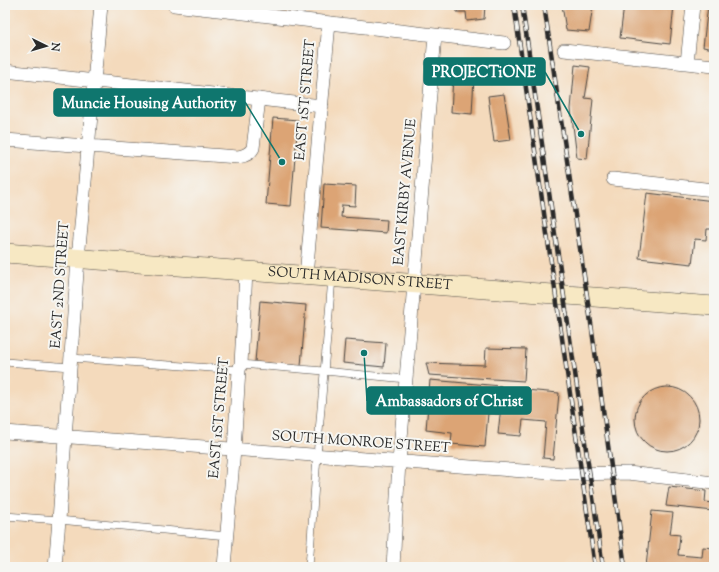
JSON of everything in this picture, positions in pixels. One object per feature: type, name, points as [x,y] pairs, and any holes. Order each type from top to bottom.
[{"type":"main road","name":"SOUTH MADISON STREET","points":[[5,253],[714,306]]},
{"type":"street","name":"EAST 2ND STREET","points":[[55,567],[66,437],[78,259],[101,5]]},
{"type":"street","points":[[174,5],[244,9],[329,23],[504,43]]},
{"type":"street","points":[[687,63],[693,5]]},
{"type":"street","name":"EAST 1ST STREET","points":[[306,276],[329,23]]},
{"type":"street","name":"EAST KIRBY AVENUE","points":[[393,567],[399,462],[435,34]]},
{"type":"street","points":[[564,50],[714,66]]},
{"type":"street","points":[[5,71],[322,106]]},
{"type":"street","points":[[5,140],[238,157],[245,156],[251,152],[253,148],[258,99]]},
{"type":"street","points":[[613,179],[714,190]]},
{"type":"street","name":"EAST 1ST STREET","points":[[224,567],[234,450],[246,272]]},
{"type":"street","name":"SOUTH MONROE STREET","points":[[5,432],[564,474],[628,473],[714,483]]},
{"type":"lane","points":[[309,567],[332,278]]},
{"type":"lane","points":[[5,362],[71,362],[240,367],[324,371],[406,378]]},
{"type":"lane","points":[[5,516],[227,536]]},
{"type":"building","points":[[457,5],[485,5],[484,19],[467,21],[466,12],[457,12]]},
{"type":"building","points":[[562,5],[593,5],[589,32],[566,30]]},
{"type":"building","points":[[624,5],[674,5],[670,44],[620,38]]},
{"type":"building","points":[[708,5],[714,5],[714,49],[703,47]]},
{"type":"building","points":[[575,65],[590,67],[585,98],[593,99],[587,159],[577,158],[571,109]]},
{"type":"building","points":[[453,76],[474,77],[472,114],[451,112]]},
{"type":"building","points":[[504,94],[511,140],[494,142],[488,96]]},
{"type":"building","points":[[273,118],[298,120],[291,206],[266,204]]},
{"type":"building","points":[[324,184],[356,186],[355,206],[342,205],[341,217],[387,220],[386,233],[321,228]]},
{"type":"building","points":[[647,193],[714,201],[713,229],[707,229],[706,240],[695,239],[692,264],[639,258]]},
{"type":"building","points":[[260,301],[306,305],[301,366],[255,362]]},
{"type":"building","points":[[345,340],[386,343],[384,367],[343,363]]},
{"type":"building","points":[[486,348],[526,349],[524,381],[429,375],[426,363],[485,365]]},
{"type":"building","points":[[430,380],[501,386],[499,414],[488,413],[485,447],[451,444],[452,433],[426,430]]},
{"type":"building","points":[[667,387],[685,393],[693,401],[699,419],[693,437],[685,445],[667,451],[649,445],[641,437],[635,419],[641,401],[649,393]]},
{"type":"building","points":[[503,388],[559,393],[553,459],[543,458],[546,422],[523,420],[521,436],[498,434]]},
{"type":"building","points":[[669,487],[706,491],[705,502],[714,503],[714,511],[666,506]]},
{"type":"building","points":[[652,511],[673,513],[670,534],[680,535],[678,555],[702,557],[703,547],[714,548],[714,567],[646,567]]},
{"type":"railway","points":[[514,5],[595,567]]},
{"type":"railway","points":[[522,5],[603,567]]},
{"type":"railway","points":[[544,5],[625,567]]},
{"type":"place","name":"PROJECTiONE","points":[[581,134]]},
{"type":"place","name":"Muncie Housing Authority","points":[[282,162]]},
{"type":"place","name":"Ambassadors of Christ","points":[[364,353]]}]
